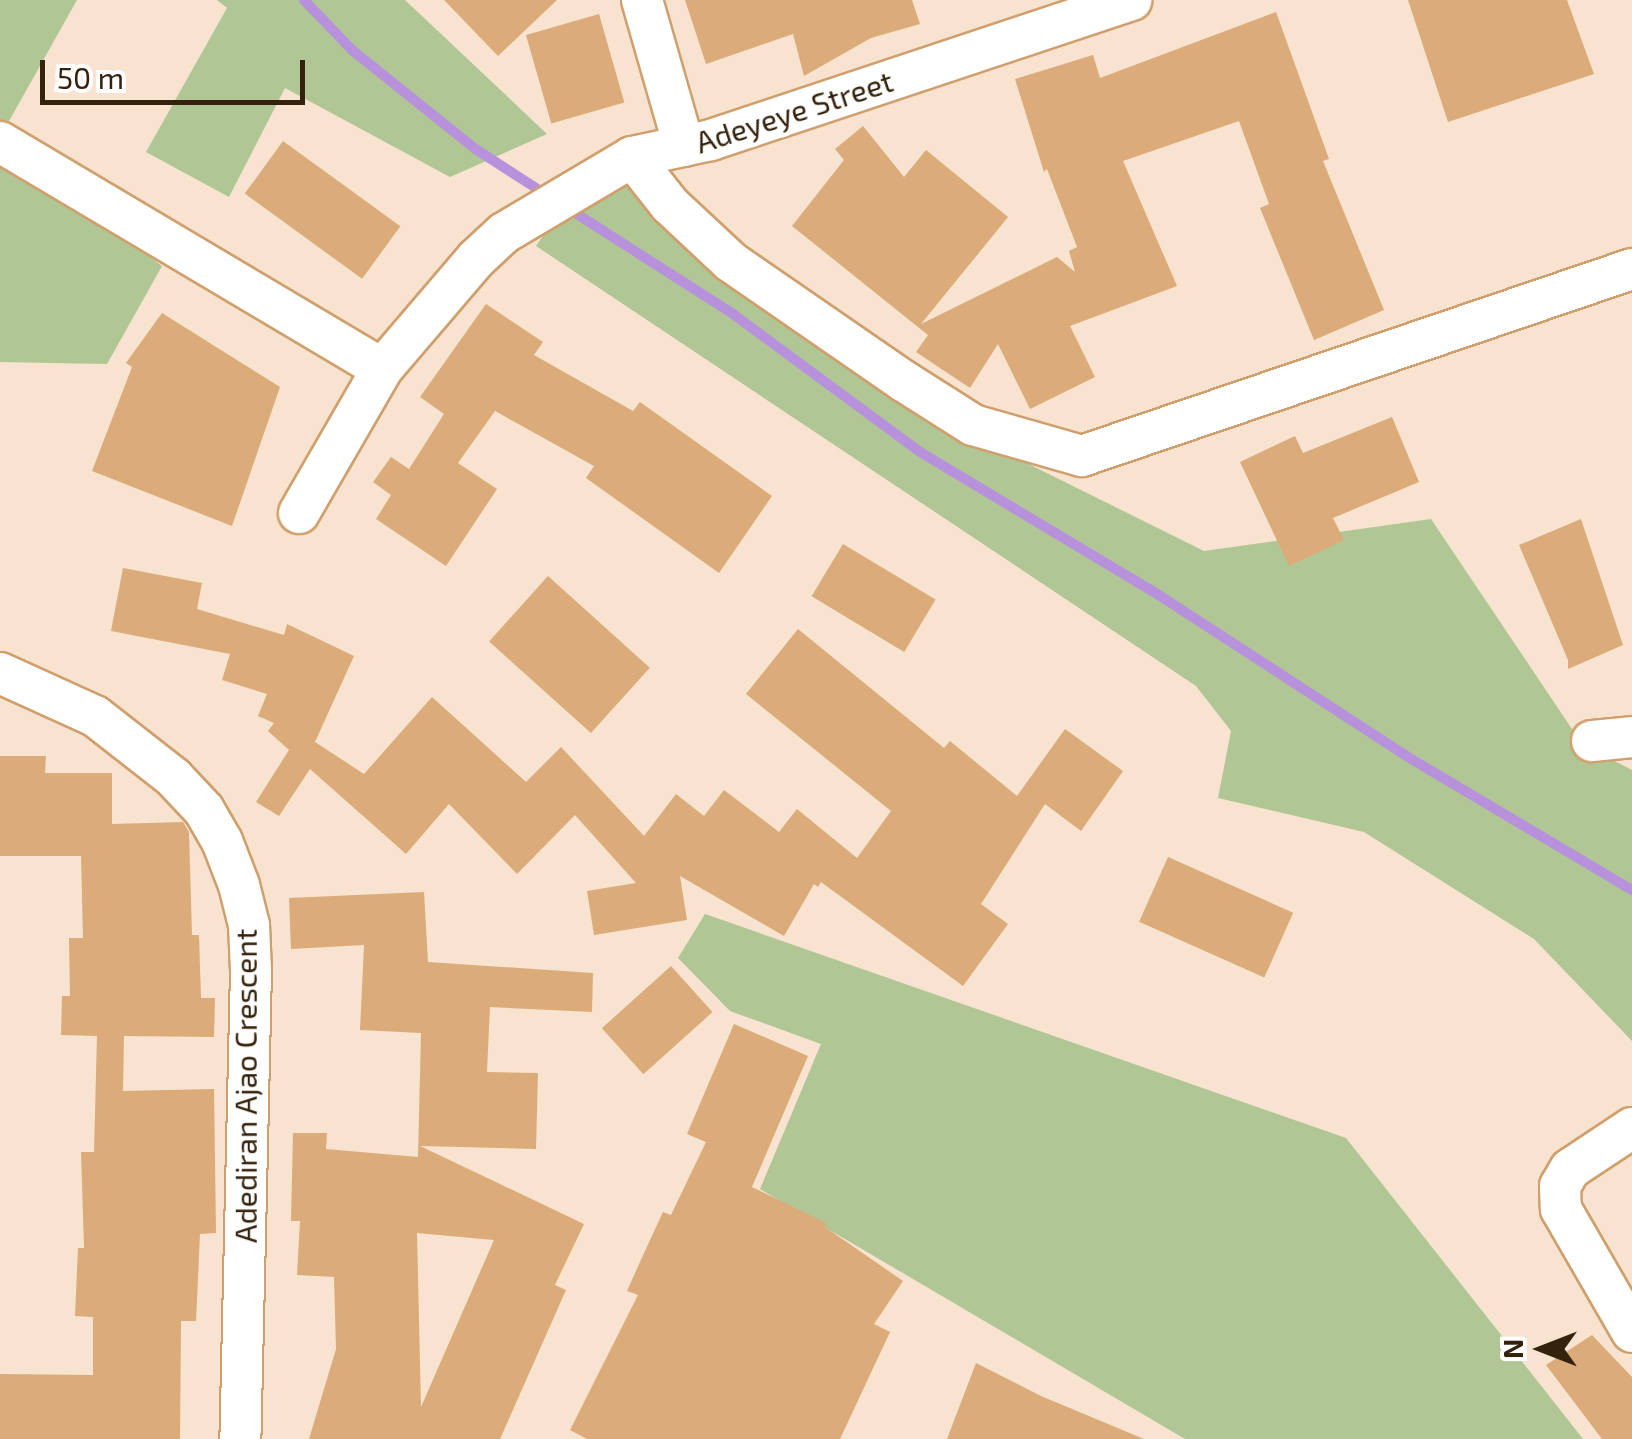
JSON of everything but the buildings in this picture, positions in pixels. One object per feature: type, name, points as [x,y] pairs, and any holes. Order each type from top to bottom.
[{"type":"street","points":[[642,0],[684,146]]},
{"type":"street","name":"Adeyeye Street","points":[[298,513],[382,369],[490,246],[629,159],[684,146],[1132,0]]},
{"type":"street","points":[[0,142],[382,369]]},
{"type":"street","points":[[629,159],[670,205],[731,262],[902,380],[973,425],[1082,456],[1632,269]]},
{"type":"street","name":"Adediran Ajao Crescent","points":[[0,672],[95,716],[173,777],[204,810],[240,886],[249,925],[250,970],[240,1439]]},
{"type":"street","points":[[1632,1128],[1570,1169],[1560,1186],[1561,1209],[1632,1332]]},
{"type":"green space","points":[[0,0],[77,0],[0,137]]},
{"type":"green space","points":[[217,0],[405,0],[547,134],[450,177],[285,88],[229,197],[146,152],[227,8]]},
{"type":"green space","points":[[0,142],[162,266],[107,364],[0,362]]},
{"type":"green space","points":[[632,184],[729,285],[958,429],[1204,551],[1431,519],[1582,744],[1632,770],[1632,1041],[1534,939],[1364,832],[1218,798],[1231,731],[1196,686],[536,246],[557,215]]},
{"type":"green space","points":[[705,914],[1346,1138],[1583,1439],[1185,1439],[760,1189],[821,1044],[730,1011],[678,958]]},
{"type":"waterway","points":[[304,0],[352,50],[477,150],[550,197]]},
{"type":"waterway","points":[[569,209],[733,314],[920,452],[1151,590],[1413,760],[1632,890]]}]
